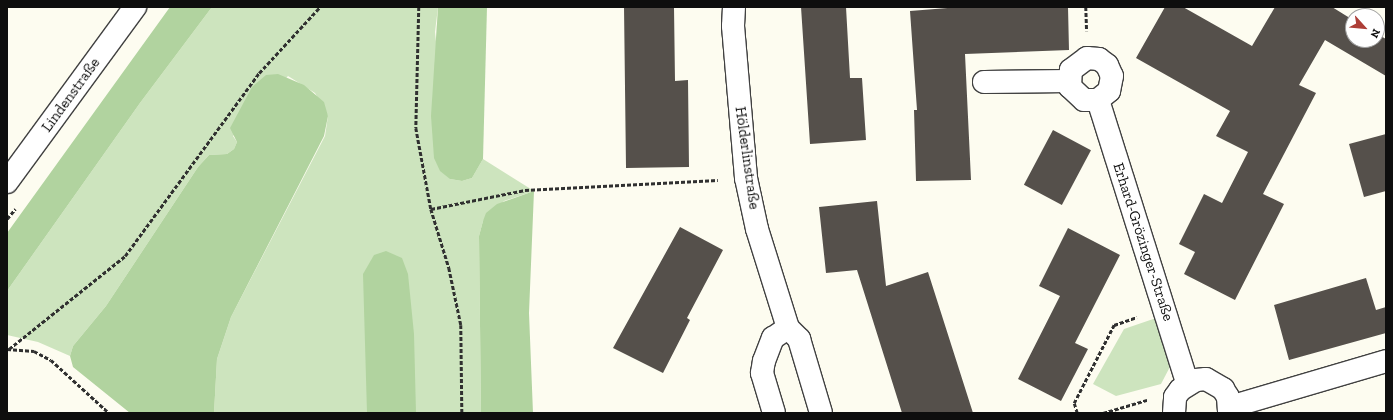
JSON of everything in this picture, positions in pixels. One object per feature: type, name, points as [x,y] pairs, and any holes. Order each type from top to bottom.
[{"type":"street","name":"Lindenstraße","points":[[7,182],[135,7]]},
{"type":"street","name":"Hölderlinstraße","points":[[734,7],[733,26],[746,178],[757,230],[788,328],[799,339],[821,413]]},
{"type":"street","points":[[1099,59],[1107,65],[1112,76],[1109,91],[1098,100],[1084,100],[1077,97],[1069,81],[1071,70],[1081,60],[1099,59]]},
{"type":"street","points":[[984,82],[1069,81]]},
{"type":"street","name":"Erhard-Grözinger-Straße","points":[[1098,100],[1164,308],[1183,387]]},
{"type":"street","points":[[774,413],[762,373],[772,338],[788,328]]},
{"type":"street","points":[[1174,413],[1175,397],[1183,387],[1206,379],[1223,388],[1230,410],[1386,361]]},
{"type":"path","points":[[8,349],[125,256],[259,72],[320,7]]},
{"type":"path","points":[[419,7],[416,128],[431,209],[449,268],[461,325],[462,413]]},
{"type":"path","points":[[431,209],[525,190],[746,178]]},
{"type":"path","points":[[1077,413],[1074,403],[1114,325],[1164,308]]},
{"type":"path","points":[[8,349],[34,351],[51,360],[109,413]]},
{"type":"path","points":[[1103,413],[1183,387]]},
{"type":"green space","points":[[170,7],[212,7],[140,103],[7,291],[7,233]]},
{"type":"green space","points":[[212,7],[438,7],[435,32],[450,179],[462,181],[472,178],[483,159],[534,191],[504,201],[483,221],[479,236],[481,413],[214,413],[217,359],[231,317],[325,136],[328,116],[315,93],[288,76],[233,136],[237,142],[234,149],[227,154],[209,155],[198,167],[106,306],[73,346],[70,356],[38,342],[7,335],[7,291],[140,103]]},
{"type":"green space","points":[[438,7],[487,7],[483,159],[472,178],[462,181],[450,179],[440,171],[434,158],[431,116]]},
{"type":"green space","points":[[278,74],[304,85],[324,102],[328,116],[324,136],[231,317],[217,359],[214,413],[130,413],[73,367],[70,356],[73,346],[106,306],[198,167],[209,155],[227,154],[234,149],[237,142],[230,128],[252,87],[266,75]]},
{"type":"green space","points":[[534,191],[529,313],[533,413],[481,413],[479,236],[486,213],[497,204]]},
{"type":"green space","points":[[386,251],[402,258],[408,274],[414,334],[416,413],[367,413],[363,274],[374,255]]},
{"type":"green space","points":[[1159,317],[1173,361],[1161,384],[1116,396],[1093,384],[1124,329]]},
{"type":"building","points":[[624,7],[674,7],[675,81],[688,80],[689,167],[626,168]]},
{"type":"building","points":[[801,7],[846,7],[850,78],[862,78],[866,140],[810,144]]},
{"type":"building","points":[[960,7],[1068,7],[1069,50],[965,54],[971,180],[916,181],[914,110],[917,110],[910,11]]},
{"type":"building","points":[[1165,7],[1183,7],[1252,46],[1275,7],[1332,7],[1345,15],[1345,48],[1385,48],[1386,39],[1386,76],[1325,40],[1299,85],[1316,93],[1263,194],[1284,204],[1235,300],[1184,274],[1195,252],[1179,244],[1204,194],[1222,203],[1248,152],[1216,136],[1230,111],[1136,58]]},
{"type":"building","points":[[1053,130],[1091,150],[1062,205],[1024,185]]},
{"type":"building","points":[[1386,134],[1386,191],[1364,197],[1349,144]]},
{"type":"building","points":[[877,201],[886,286],[928,272],[973,413],[902,413],[857,270],[826,273],[819,207]]},
{"type":"building","points":[[680,227],[723,250],[687,318],[690,320],[663,373],[613,348]]},
{"type":"building","points":[[1068,228],[1120,255],[1075,343],[1088,349],[1061,401],[1018,379],[1060,296],[1039,286]]},
{"type":"building","points":[[1366,278],[1376,310],[1386,307],[1386,333],[1289,360],[1274,305]]}]
